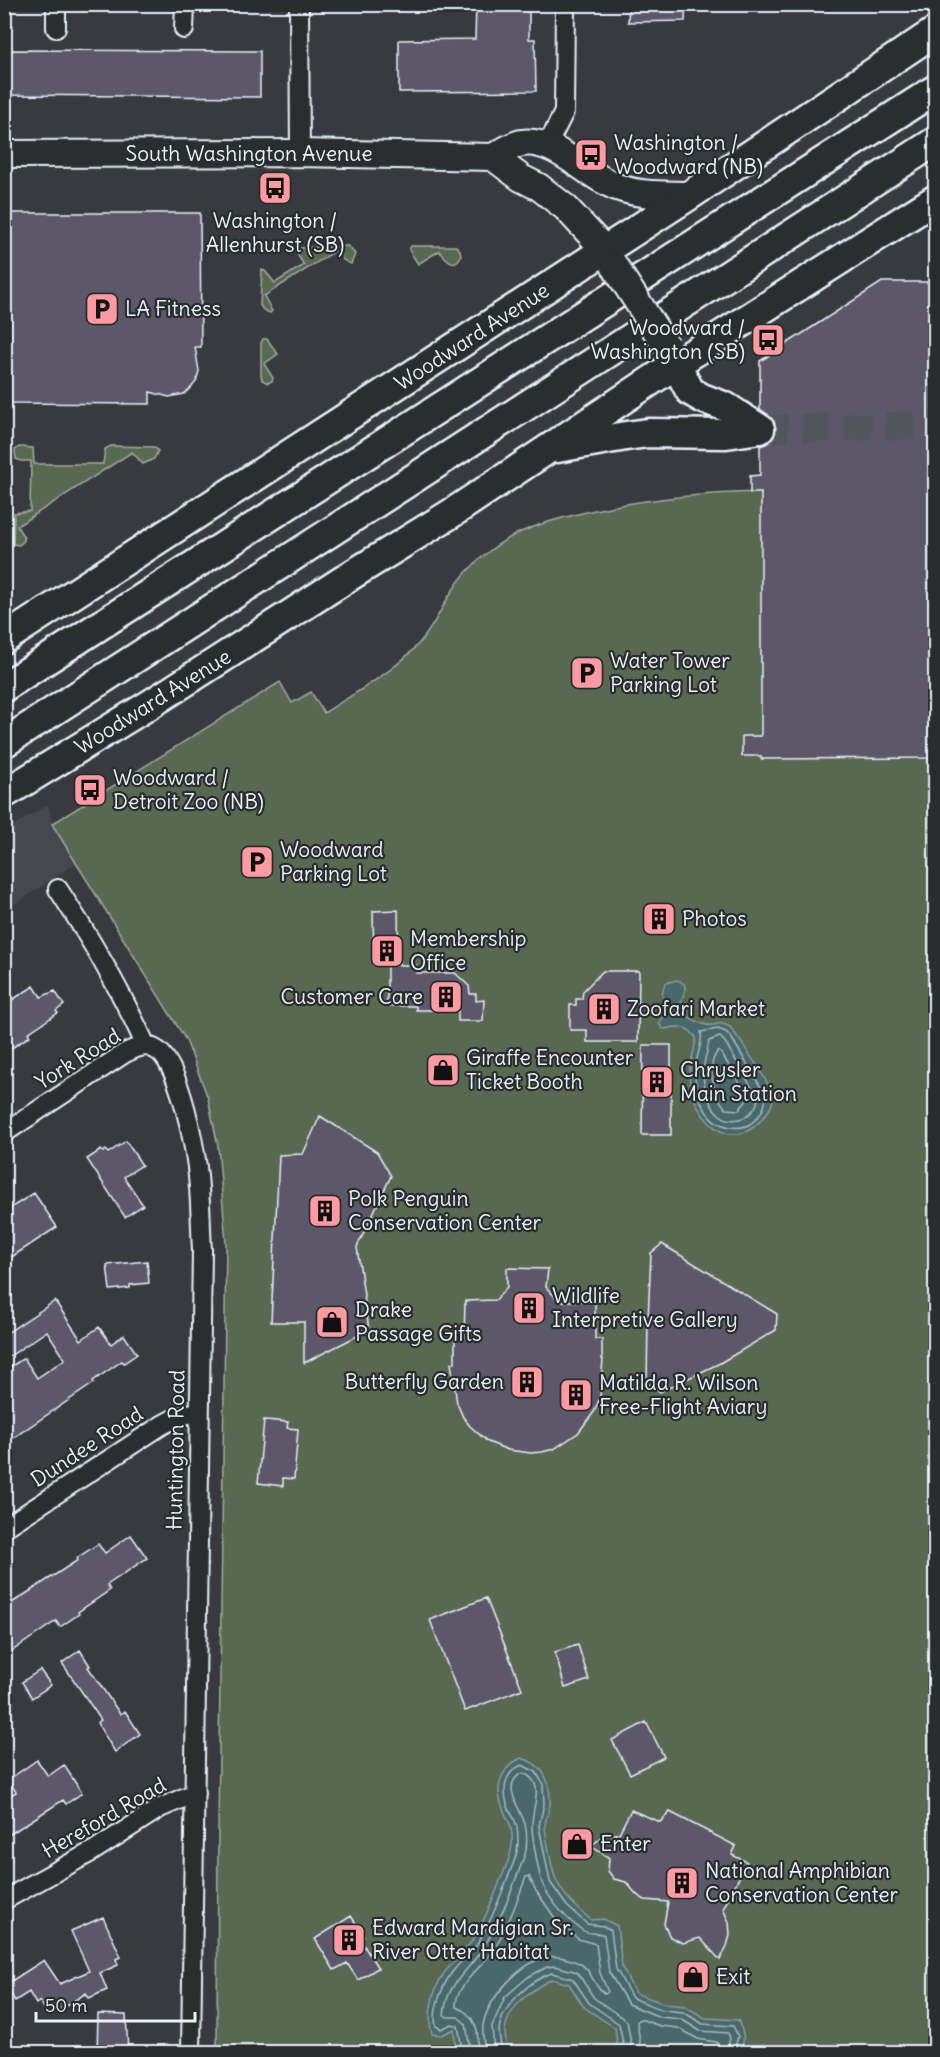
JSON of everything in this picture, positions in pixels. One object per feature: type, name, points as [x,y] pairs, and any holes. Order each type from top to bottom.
[{"type":"main road","name":"Woodward Avenue","points":[[4,639],[610,259],[690,195],[936,31]]},
{"type":"main road","points":[[905,50],[936,55]]},
{"type":"main road","name":"Woodward Avenue","points":[[4,687],[936,89]]},
{"type":"main road","points":[[4,743],[936,141]]},
{"type":"main road","name":"South Washington Avenue","points":[[4,154],[300,153],[493,157],[520,143],[547,146],[614,186],[638,193],[690,195]]},
{"type":"main road","points":[[493,157],[552,196],[566,208],[610,259],[671,355],[690,391],[726,407],[760,429],[726,434],[626,436],[546,450]]},
{"type":"main road","name":"Woodward Avenue","points":[[4,794],[452,513],[546,450],[671,355],[936,199]]},
{"type":"street","points":[[56,4],[56,28]]},
{"type":"street","points":[[184,29],[185,4]]},
{"type":"street","points":[[299,4],[300,153]]},
{"type":"street","points":[[547,146],[564,112],[565,4]]},
{"type":"street","name":"Huntington Road","points":[[58,889],[93,943],[146,1046],[156,1049],[165,1056],[170,1064],[183,1104],[195,1155],[200,1197],[202,1250],[191,2052]]},
{"type":"street","name":"York Road","points":[[4,1133],[125,1053],[140,1046],[146,1046]]},
{"type":"street","name":"Dundee Road","points":[[4,1528],[162,1425],[179,1416],[198,1412]]},
{"type":"street","name":"Hereford Road","points":[[4,1900],[93,1851],[160,1808],[195,1793]]},
{"type":"shaded area","points":[[48,804],[52,824],[76,863],[5,911],[5,831]]},
{"type":"green space","points":[[348,246],[355,254],[351,264],[343,260],[338,249],[264,296],[272,311],[270,313],[263,310],[260,305],[262,270],[275,283],[304,265],[297,250]]},
{"type":"green space","points":[[411,246],[456,246],[461,256],[453,262],[439,251],[418,264],[409,250]]},
{"type":"green space","points":[[263,339],[267,339],[278,354],[264,364],[273,378],[268,383],[262,380],[261,375]]},
{"type":"green space","points":[[111,446],[154,447],[158,451],[154,459],[143,464],[132,452],[17,526],[24,541],[19,545],[13,544],[14,513],[30,511],[31,461],[16,459],[15,450],[19,447],[33,448],[34,464],[103,464],[105,449]]},
{"type":"green space","points":[[935,491],[935,2052],[217,2052],[226,1243],[218,1146],[208,1098],[186,1040],[52,824],[280,682],[292,703],[311,692],[324,713],[378,679],[403,659],[425,636],[455,587],[472,567],[497,545],[530,528],[578,514],[666,498],[755,492]]},
{"type":"water","points":[[677,980],[682,982],[685,988],[679,1007],[681,1010],[703,1024],[722,1024],[730,1027],[753,1060],[772,1094],[772,1103],[765,1115],[753,1127],[741,1133],[729,1134],[718,1130],[700,1111],[690,1083],[696,1038],[685,1028],[663,1029],[659,1024],[668,1010],[663,996],[664,987],[666,983]]},
{"type":"water","points":[[521,1758],[541,1769],[547,1781],[550,1804],[545,1827],[552,1868],[558,1884],[570,1901],[591,1920],[604,1919],[617,1926],[622,1967],[635,1993],[665,2004],[685,2006],[705,2018],[738,2020],[744,2040],[739,2052],[614,2052],[617,2044],[615,2028],[584,2007],[569,1984],[552,1979],[536,1988],[510,2014],[505,2033],[507,2050],[512,2052],[453,2052],[454,2029],[442,2035],[432,2034],[430,2016],[436,1989],[444,1973],[474,1938],[490,1907],[509,1859],[512,1835],[501,1803],[499,1787],[503,1774]]},
{"type":"building","points":[[476,4],[529,4],[529,39],[535,39],[536,91],[399,92],[399,40],[475,39]]},
{"type":"building","points":[[629,4],[686,4],[685,21],[628,22]]},
{"type":"building","points":[[4,50],[260,51],[260,97],[4,95]]},
{"type":"building","name":"LA Fitness","points":[[4,213],[200,213],[201,347],[195,347],[199,371],[196,382],[190,389],[184,394],[169,397],[150,392],[150,404],[4,403]]},
{"type":"building","points":[[882,282],[936,282],[936,758],[761,759],[761,756],[742,756],[742,736],[761,736],[761,493],[750,493],[750,476],[760,475],[760,446],[771,442],[776,429],[773,418],[760,409],[760,361]]},
{"type":"building","name":"Membership Office","points":[[398,910],[399,964],[374,965],[373,911]]},
{"type":"building","name":"Customer Care","points":[[387,965],[416,965],[416,973],[455,973],[469,986],[470,994],[476,994],[476,1001],[484,1000],[483,1021],[458,1021],[458,1010],[416,1010],[416,1006],[387,1006]]},
{"type":"building","name":"Zoofari Market","points":[[603,971],[639,971],[638,1042],[587,1042],[587,1030],[570,1030],[570,1005],[576,1005],[576,999],[582,999],[583,991]]},
{"type":"building","points":[[34,986],[41,997],[55,991],[64,1005],[56,1011],[58,1013],[28,1033],[30,1036],[4,1053],[4,1005]]},
{"type":"building","name":"Chrysler Main Station","points":[[643,1045],[671,1045],[671,1135],[642,1135]]},
{"type":"building","name":"Polk Penguin Conservation Center","points":[[320,1116],[377,1152],[391,1176],[357,1247],[369,1330],[304,1363],[304,1322],[271,1322],[279,1155],[303,1154]]},
{"type":"building","points":[[126,1141],[142,1165],[124,1177],[143,1205],[125,1217],[87,1159],[101,1150],[103,1152],[106,1150],[108,1153]]},
{"type":"building","points":[[34,1193],[57,1227],[4,1262],[4,1212]]},
{"type":"building","points":[[662,1244],[777,1314],[776,1330],[720,1363],[660,1392],[647,1383],[651,1253]]},
{"type":"building","points":[[147,1261],[149,1283],[110,1290],[107,1265]]},
{"type":"building","points":[[507,1268],[548,1269],[546,1287],[559,1301],[595,1301],[595,1339],[602,1339],[600,1398],[594,1412],[578,1433],[554,1449],[542,1452],[508,1450],[488,1442],[470,1426],[457,1403],[451,1363],[455,1363],[455,1339],[464,1339],[465,1301],[496,1300],[507,1287]]},
{"type":"building","points":[[55,1301],[81,1340],[99,1327],[111,1344],[124,1335],[137,1354],[124,1363],[122,1361],[93,1381],[94,1383],[4,1444],[4,1371],[24,1358],[37,1378],[65,1359],[47,1331],[4,1360],[4,1335]]},
{"type":"building","points":[[264,1420],[288,1422],[287,1428],[298,1429],[294,1479],[283,1478],[283,1486],[258,1483]]},
{"type":"building","points":[[131,1535],[147,1558],[107,1585],[110,1590],[78,1612],[79,1614],[60,1627],[56,1621],[12,1651],[4,1639],[4,1608],[78,1560],[77,1558],[98,1544],[105,1553]]},
{"type":"building","points":[[486,1598],[522,1689],[465,1711],[430,1620]]},
{"type":"building","points":[[578,1645],[589,1680],[565,1688],[555,1652]]},
{"type":"building","points":[[80,1650],[90,1666],[88,1667],[120,1714],[125,1711],[140,1734],[115,1752],[97,1723],[101,1720],[62,1663]]},
{"type":"building","points":[[40,1670],[51,1685],[32,1698],[22,1682]]},
{"type":"building","points":[[646,1722],[664,1757],[630,1774],[612,1740]]},
{"type":"building","points":[[37,1760],[48,1776],[64,1765],[82,1793],[66,1804],[63,1800],[4,1838],[4,1799],[16,1792],[8,1780]]},
{"type":"building","name":"National Amphibian Conservation Center","points":[[631,1810],[660,1822],[670,1812],[736,1846],[732,1855],[747,1862],[723,1909],[729,1922],[730,1935],[720,1960],[700,1938],[683,1943],[670,1937],[664,1924],[668,1902],[645,1900],[637,1895],[626,1882],[614,1879],[608,1871],[609,1858],[591,1846],[601,1838],[619,1833]]},
{"type":"building","name":"Edward Mardigian Sr. River Otter Habitat","points":[[351,1916],[364,1936],[359,1938],[378,1968],[358,1980],[347,1963],[334,1970],[315,1939]]},
{"type":"building","points":[[103,1917],[121,1957],[116,1959],[118,1965],[100,1973],[107,1990],[89,1998],[86,1993],[57,2012],[51,2003],[44,2008],[40,2001],[36,2004],[29,1992],[15,2001],[5,1985],[44,1960],[60,1984],[89,1971],[71,1931]]},
{"type":"building","points":[[98,2014],[126,2015],[128,2052],[97,2052]]},
{"type":"tunnel","points":[[760,429],[936,425]]},
{"type":"place","name":"Washington / Woodward (NB)","points":[[591,155]]},
{"type":"place","name":"Washington / Allenhurst (SB)","points":[[275,188]]},
{"type":"place","name":"LA Fitness","points":[[102,309]]},
{"type":"place","name":"Woodward / Washington (SB)","points":[[768,340]]},
{"type":"place","name":"Water Tower Parking Lot","points":[[587,673]]},
{"type":"place","name":"Woodward / Detroit Zoo (NB)","points":[[90,790]]},
{"type":"place","name":"Woodward Parking Lot","points":[[257,862]]},
{"type":"place","name":"Photos","points":[[659,919]]},
{"type":"place","name":"Membership Office","points":[[387,951]]},
{"type":"place","name":"Customer Care","points":[[446,997]]},
{"type":"place","name":"Zoofari Market","points":[[604,1009]]},
{"type":"place","name":"Giraffe Encounter Ticket Booth","points":[[443,1070]]},
{"type":"place","name":"Chrysler Main Station","points":[[657,1082]]},
{"type":"place","name":"Polk Penguin Conservation Center","points":[[325,1211]]},
{"type":"place","name":"Wildlife Interpretive Gallery","points":[[529,1308]]},
{"type":"place","name":"Drake Passage Gifts","points":[[332,1322]]},
{"type":"place","name":"Butterfly Garden","points":[[527,1382]]},
{"type":"place","name":"Matilda R. Wilson Free-Flight Aviary","points":[[576,1395]]},
{"type":"place","name":"Enter","points":[[577,1844]]},
{"type":"place","name":"National Amphibian Conservation Center","points":[[682,1883]]},
{"type":"place","name":"Edward Mardigian Sr. River Otter Habitat","points":[[349,1940]]},
{"type":"place","name":"Exit","points":[[693,1977]]}]
